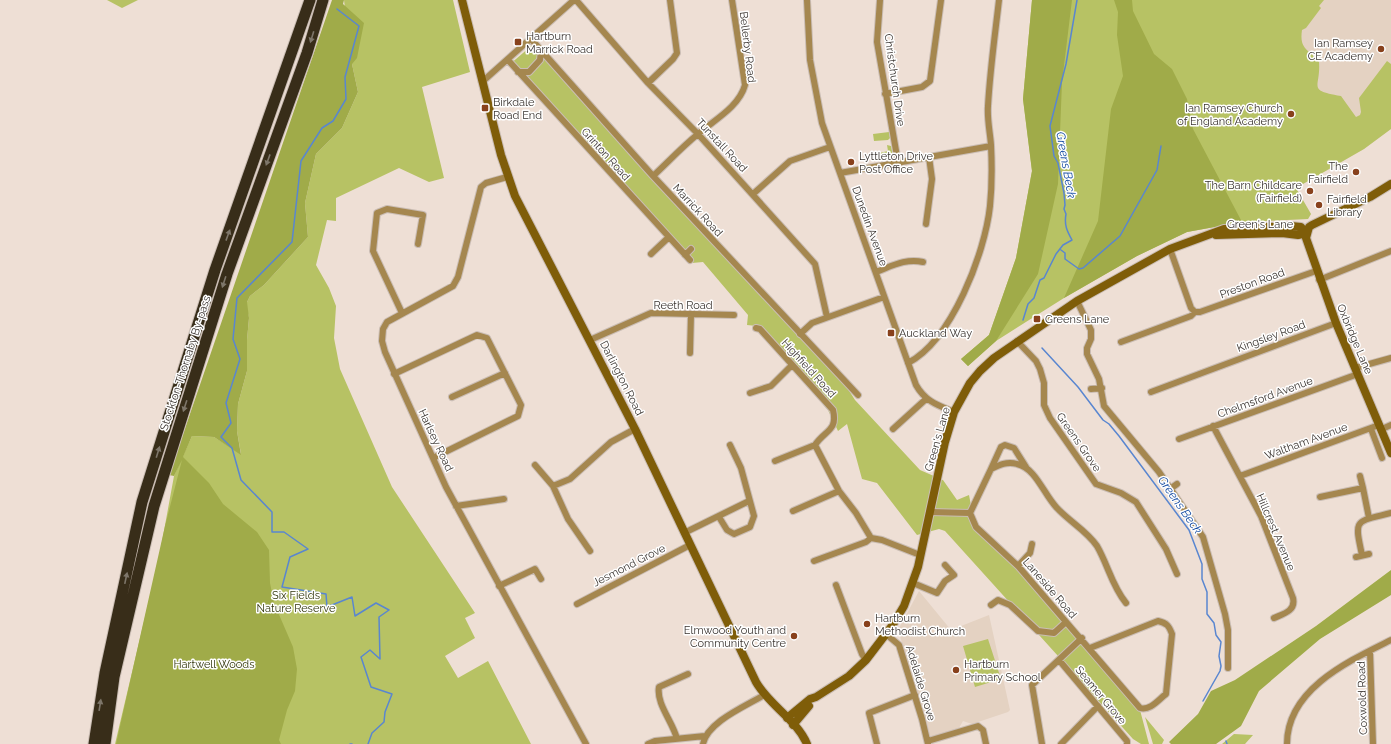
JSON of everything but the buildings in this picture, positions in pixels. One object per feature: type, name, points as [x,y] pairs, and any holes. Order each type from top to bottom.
[{"type":"highway","name":"Stockton-Thornaby By-pass","points":[[94,744],[105,673],[142,502],[215,270],[310,0]]},
{"type":"highway","name":"Stockton-Thornaby By-pass","points":[[105,744],[114,677],[154,506],[227,274],[304,61],[323,0]]},
{"type":"street","name":"Darlington Road","points":[[462,0],[507,177],[548,264],[590,340],[635,429],[756,682],[764,695],[805,738],[808,744]]},
{"type":"street","points":[[482,82],[575,0]]},
{"type":"street","name":"Tunstall Road","points":[[575,0],[648,83],[698,134],[815,264],[827,317]]},
{"type":"street","points":[[648,83],[673,59],[677,53],[670,0]]},
{"type":"street","name":"Bellerby Road","points":[[653,176],[698,134],[717,120],[738,98],[745,85],[732,0]]},
{"type":"street","name":"Dunedin Avenue","points":[[807,0],[808,34],[812,73],[822,123],[830,147],[916,384],[926,399],[937,406],[954,412]]},
{"type":"street","name":"Christchurch Drive","points":[[880,0],[877,42],[898,162]]},
{"type":"street","points":[[885,94],[922,87],[930,81],[941,0]]},
{"type":"street","points":[[908,363],[917,358],[938,336],[961,300],[974,271],[990,206],[991,146],[988,107],[998,0]]},
{"type":"street","name":"Marrick Road","points":[[531,39],[653,176],[855,394]]},
{"type":"street","points":[[518,72],[529,72],[540,60],[541,50]]},
{"type":"street","name":"Grinton Road","points":[[508,60],[690,260]]},
{"type":"street","points":[[840,173],[991,146]]},
{"type":"street","points":[[753,194],[790,161],[830,147]]},
{"type":"street","points":[[926,224],[932,179],[928,157]]},
{"type":"street","name":"Harlsey Road","points":[[507,177],[486,183],[481,187],[458,277],[453,286],[387,322],[383,329],[382,341],[394,374],[456,506],[586,744]]},
{"type":"street","points":[[1306,233],[1312,225],[1370,197],[1391,184]]},
{"type":"street","points":[[402,313],[372,251],[377,213],[387,209],[423,216],[418,244]]},
{"type":"street","name":"Green's Lane","points":[[793,725],[816,698],[852,674],[866,660],[886,634],[904,606],[913,583],[954,412],[970,383],[980,371],[994,358],[1077,301],[1170,249],[1210,235],[1282,233],[1298,235],[1306,233]]},
{"type":"street","name":"Oxbridge Lane","points":[[1306,233],[1306,241],[1319,280],[1391,453]]},
{"type":"street","points":[[651,254],[669,237]]},
{"type":"street","points":[[685,255],[692,249]]},
{"type":"street","points":[[1170,249],[1191,308],[1195,312]]},
{"type":"street","points":[[1319,280],[1391,251]]},
{"type":"street","points":[[876,272],[905,261],[914,260],[923,262]]},
{"type":"street","name":"Preston Road","points":[[1121,342],[1191,316],[1195,312],[1200,312],[1316,270]]},
{"type":"street","points":[[800,334],[812,324],[827,317],[884,297]]},
{"type":"street","points":[[1077,301],[1091,330],[1092,339],[1087,348],[1087,354],[1102,388],[1104,406],[1170,489],[1204,538],[1225,614],[1228,646],[1228,668]]},
{"type":"street","name":"Reeth Road","points":[[590,340],[651,313],[734,315]]},
{"type":"street","points":[[690,353],[691,314]]},
{"type":"street","name":"Kingsley Road","points":[[1151,392],[1336,323]]},
{"type":"street","name":"Highfield Road","points":[[756,328],[760,329],[833,410],[836,419],[832,428],[815,445]]},
{"type":"street","points":[[394,374],[477,335],[487,338],[521,405],[518,416],[433,458]]},
{"type":"street","name":"Greens Grove","points":[[1018,341],[1036,361],[1040,369],[1044,383],[1044,405],[1048,414],[1094,476],[1096,484],[1121,493],[1136,502],[1166,549],[1177,574]]},
{"type":"street","name":"Chelmsford Avenue","points":[[1178,439],[1391,358]]},
{"type":"street","points":[[1212,362],[1214,369]]},
{"type":"street","points":[[750,393],[771,386],[792,365]]},
{"type":"street","points":[[452,397],[504,373]]},
{"type":"street","points":[[1091,389],[1102,388]]},
{"type":"street","points":[[893,429],[926,399]]},
{"type":"street","name":"Waltham Avenue","points":[[1240,476],[1371,429],[1391,425]]},
{"type":"street","name":"Hillcrest Avenue","points":[[1213,426],[1261,516],[1294,601],[1290,610],[1274,618]]},
{"type":"street","points":[[553,486],[570,479],[611,442],[635,429]]},
{"type":"street","points":[[1371,429],[1382,458]]},
{"type":"street","points":[[719,517],[727,530],[734,534],[750,527],[754,516],[740,468],[730,445]]},
{"type":"street","points":[[775,461],[815,445],[839,491],[856,513],[871,538],[882,540],[920,555]]},
{"type":"street","points":[[930,512],[970,513],[1001,448],[1005,445],[1010,445],[1014,448],[1056,507],[1078,526],[1096,546],[1113,585],[1126,603]]},
{"type":"street","points":[[991,469],[1008,462],[1018,464],[1028,469]]},
{"type":"street","points":[[535,465],[553,486],[568,519],[590,551]]},
{"type":"street","points":[[1360,476],[1369,518]]},
{"type":"street","points":[[1170,489],[1177,484]]},
{"type":"street","points":[[1320,497],[1363,488]]},
{"type":"street","points":[[793,511],[839,491]]},
{"type":"street","points":[[456,506],[504,499]]},
{"type":"street","points":[[684,533],[749,501]]},
{"type":"street","name":"Laneside Road","points":[[970,513],[976,527],[1018,566],[1066,622],[1082,638],[1090,648],[1140,708],[1145,710],[1149,708],[1166,694],[1172,634],[1169,626],[1164,622],[1158,621],[1090,648]]},
{"type":"street","points":[[1362,556],[1357,527],[1362,520],[1391,513]]},
{"type":"street","points":[[814,561],[866,542],[871,538]]},
{"type":"street","points":[[1018,566],[1030,553],[1032,544]]},
{"type":"street","name":"Jesmond Grove","points":[[576,604],[690,545]]},
{"type":"street","points":[[934,600],[945,582],[954,575],[945,565]]},
{"type":"street","points":[[499,586],[535,568],[541,579]]},
{"type":"street","points":[[1168,571],[1174,568]]},
{"type":"street","points":[[913,583],[937,593]]},
{"type":"street","points":[[836,586],[862,654],[866,660]]},
{"type":"street","points":[[991,605],[998,597],[1010,605],[1038,631],[1054,633],[1066,622]]},
{"type":"street","name":"Adelaide Grove","points":[[886,634],[899,645],[928,743]]},
{"type":"street","points":[[1042,744],[1032,685],[1082,638]]},
{"type":"street","points":[[1287,744],[1287,737],[1296,712],[1306,697],[1323,679],[1342,665],[1391,640]]},
{"type":"street","name":"Coxwold Road","points":[[1370,651],[1373,744]]},
{"type":"street","name":"Seamer Grove","points":[[1059,660],[1127,741],[1127,744]]},
{"type":"street","points":[[677,739],[675,729],[658,695],[659,687],[688,674]]},
{"type":"street","points":[[703,744],[708,731],[720,721],[764,695]]},
{"type":"street","points":[[877,744],[869,713],[915,695]]},
{"type":"street","name":"Green's Lane","points":[[787,718],[810,699],[816,698]]},
{"type":"street","points":[[1061,744],[1098,706]]},
{"type":"street","points":[[928,743],[978,726],[983,730],[986,744]]},
{"type":"street","points":[[648,744],[655,741],[705,736]]},
{"type":"shaded area","name":"Ian Ramsey Church of England Academy","points":[[1268,0],[1391,0],[1391,129],[1364,149],[1296,188],[1311,214],[1308,219],[1242,222]]},
{"type":"shaded area","name":"Hartburn Primary School","points":[[919,591],[951,630],[989,615],[1010,710],[1008,712],[972,724],[963,721],[959,728],[930,738],[927,722],[898,630]]},
{"type":"green space","points":[[107,0],[138,0],[122,8]]},
{"type":"green space","name":"Hartwell Woods","points":[[332,0],[344,0],[343,4],[364,23],[357,58],[352,64],[358,92],[342,128],[316,154],[305,203],[308,237],[264,285],[250,296],[247,302],[249,318],[247,371],[238,404],[237,431],[241,455],[214,437],[192,436],[183,457],[209,483],[223,504],[257,532],[269,550],[270,583],[274,603],[293,647],[297,669],[295,691],[287,710],[279,740],[281,744],[116,744],[165,526],[182,460],[174,476],[169,475]]},
{"type":"green space","name":"Six Fields Nature Reserve","points":[[344,0],[453,0],[470,72],[422,87],[444,178],[429,182],[399,168],[336,198],[336,221],[327,220],[316,265],[329,288],[336,306],[334,338],[340,369],[392,487],[475,613],[465,618],[475,638],[445,656],[458,678],[488,661],[531,744],[115,744],[159,558],[174,476],[192,436],[214,437],[241,454],[237,431],[238,404],[247,371],[249,318],[246,304],[250,296],[264,285],[308,237],[305,203],[316,154],[342,128],[358,92],[352,64]]},
{"type":"green space","points":[[1032,0],[1324,0],[1319,6],[1321,8],[1306,28],[1302,30],[1301,37],[1303,45],[1319,62],[1319,89],[1323,92],[1341,96],[1356,117],[1360,115],[1361,112],[1359,98],[1387,61],[1391,64],[1391,129],[1364,149],[1296,188],[1311,214],[1308,219],[1242,222],[1187,232],[1137,256],[1064,298],[996,341],[968,366],[961,359],[989,335],[1016,258],[1032,171],[1023,99]]},
{"type":"green space","points":[[1032,0],[1072,0],[1062,82],[1058,184],[1038,274],[996,341],[968,366],[961,359],[989,335],[1016,258],[1032,171],[1023,99]]},
{"type":"green space","points":[[1114,0],[1132,0],[1133,11],[1154,54],[1172,69],[1187,99],[1193,129],[1242,222],[1187,232],[1137,256],[1064,298],[1098,221],[1111,109],[1123,76],[1117,35],[1118,12]]},
{"type":"green space","points":[[537,41],[848,389],[855,400],[920,470],[943,480],[957,500],[969,495],[974,521],[1019,567],[1140,710],[1149,744],[1141,744],[1133,739],[945,531],[939,529],[917,535],[877,483],[862,479],[847,424],[838,431],[828,410],[757,326],[747,325],[748,315],[703,262],[692,263],[509,65]]},
{"type":"green space","points":[[889,132],[890,138],[888,140],[874,141],[873,134]]},
{"type":"green space","points":[[887,145],[891,146],[893,156],[876,159],[875,154],[888,151]]},
{"type":"green space","points":[[1391,570],[1391,595],[1320,639],[1259,691],[1241,726],[1216,744],[1171,744],[1169,742],[1198,714],[1211,691],[1235,680],[1316,626]]},
{"type":"green space","points":[[988,639],[1001,679],[975,687],[963,646]]},
{"type":"green space","points":[[1145,717],[1164,740],[1162,744],[1153,744]]},
{"type":"green space","points":[[1234,734],[1253,735],[1245,744],[1222,744]]},
{"type":"waterway","name":"Greens Beck","points":[[1023,320],[1028,304],[1034,298],[1040,280],[1044,278],[1056,254],[1063,245],[1072,240],[1067,231],[1065,218],[1066,214],[1064,209],[1064,193],[1058,163],[1054,156],[1050,126],[1066,64],[1077,0]]},
{"type":"waterway","points":[[337,9],[359,26],[345,77],[346,99],[333,121],[322,128],[301,161],[292,242],[237,298],[233,339],[240,359],[226,403],[231,423],[221,437],[232,448],[241,480],[272,512],[272,532],[284,532],[308,549],[290,557],[282,587],[326,594],[327,607],[352,597],[355,616],[376,603],[389,610],[379,617],[380,659],[370,650],[361,657],[371,687],[392,694],[385,712],[384,722],[372,733],[368,744]]},
{"type":"waterway","points":[[1061,250],[1065,253],[1065,259],[1079,269],[1083,268],[1120,236],[1157,170],[1161,146]]},
{"type":"waterway","name":"Greens Beck","points":[[1042,348],[1078,387],[1103,420],[1109,424],[1119,436],[1189,530],[1202,564],[1202,579],[1207,592],[1207,614],[1214,623],[1216,635],[1221,642],[1219,656],[1221,666],[1220,671],[1203,701]]},
{"type":"place","name":"Hartburn Marrick Road","points":[[518,42]]},
{"type":"place","name":"Ian Ramsey CE Academy","points":[[1381,49]]},
{"type":"place","name":"Birkdale Road End","points":[[485,108]]},
{"type":"place","name":"Ian Ramsey Church of England Academy","points":[[1291,114]]},
{"type":"place","name":"Lyttleton Drive Post Office","points":[[851,162]]},
{"type":"place","name":"The Fairfield","points":[[1356,172]]},
{"type":"place","name":"The Barn Childcare (Fairfield)","points":[[1310,191]]},
{"type":"place","name":"Fairfield Library","points":[[1319,205]]},
{"type":"place","name":"Greens Lane","points":[[1037,319]]},
{"type":"place","name":"Auckland Way","points":[[891,333]]},
{"type":"place","name":"Hartburn Methodist Church","points":[[867,624]]},
{"type":"place","name":"Elmwood Youth and Community Centre","points":[[794,636]]},
{"type":"place","name":"Hartburn Primary School","points":[[956,670]]}]
